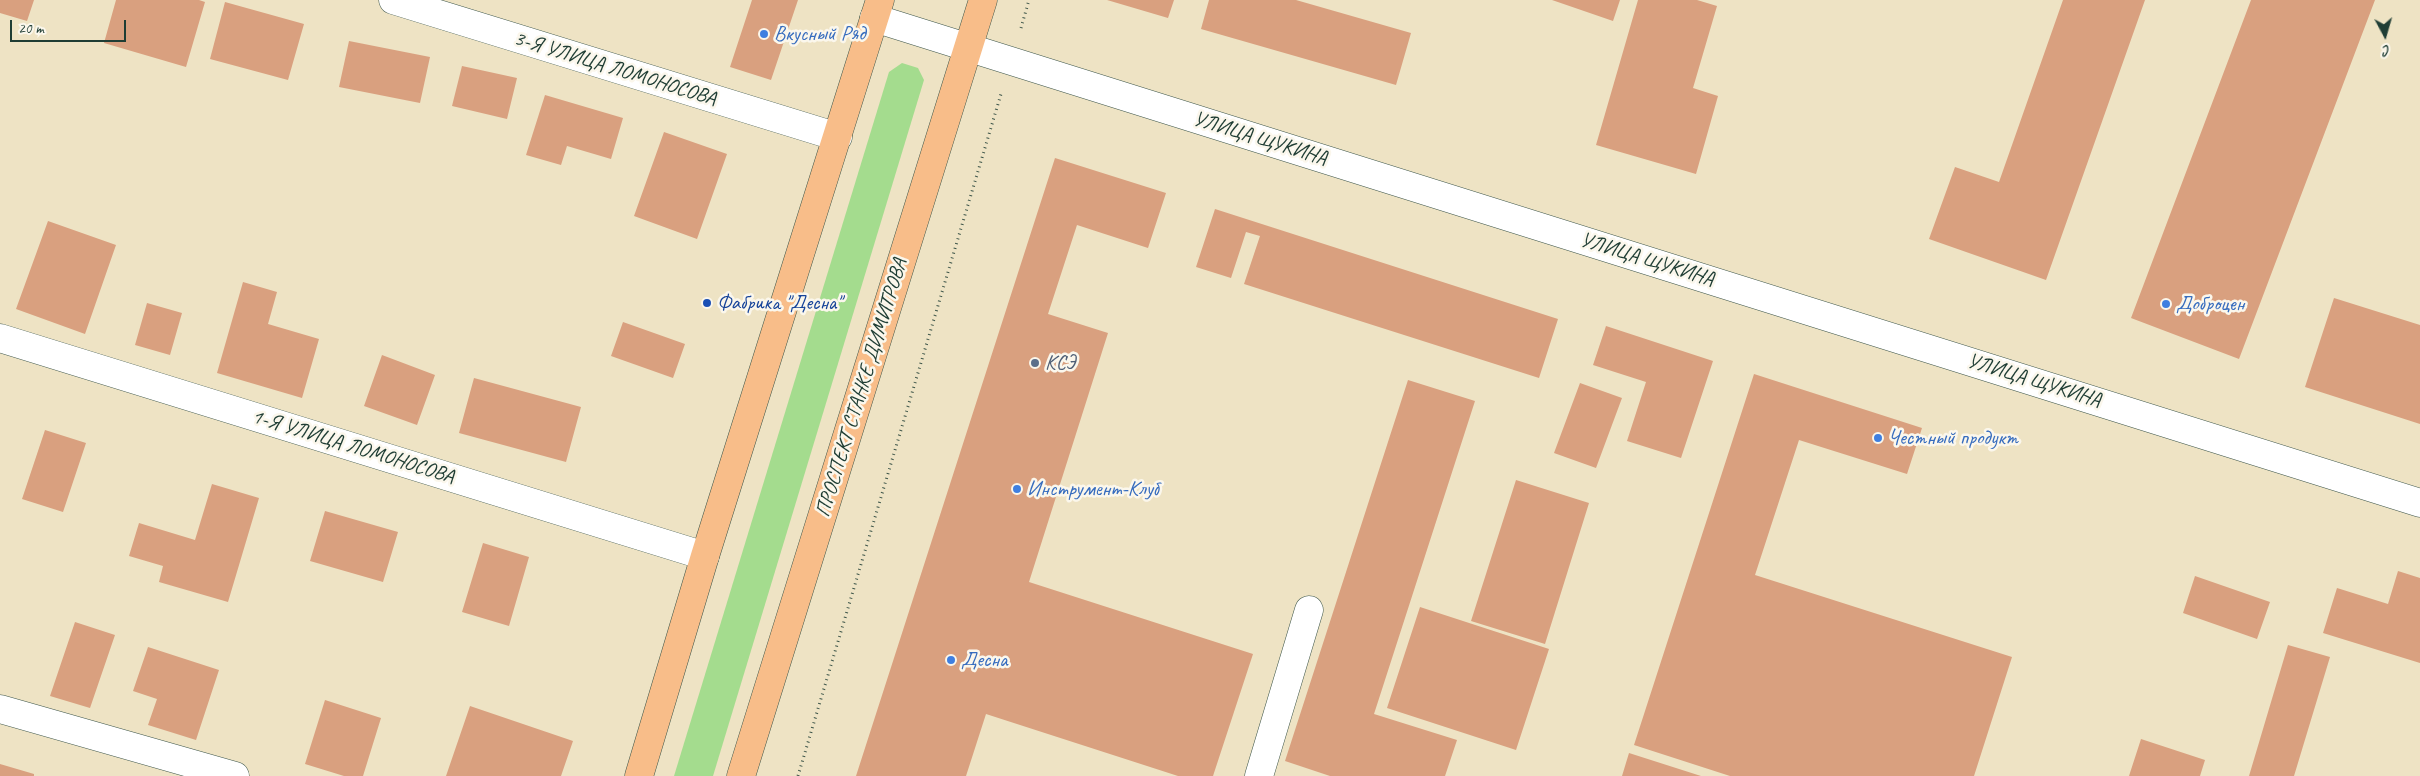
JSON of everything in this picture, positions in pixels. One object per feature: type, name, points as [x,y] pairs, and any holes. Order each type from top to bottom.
[{"type":"main road","name":"ПРОСПЕКТ СТАНКЕ ДИМИТРОВА","points":[[741,776],[983,0]]},
{"type":"main road","points":[[639,776],[705,556],[877,9]]},
{"type":"street","name":"3-Я УЛИЦА ЛОМОНОСОВА","points":[[393,0],[838,138]]},
{"type":"street","name":"УЛИЦА ЩУКИНА","points":[[877,9],[968,48],[2420,503]]},
{"type":"street","name":"1-Я УЛИЦА ЛОМОНОСОВА","points":[[0,338],[705,556]]},
{"type":"street","points":[[1259,776],[1309,610]]},
{"type":"street","points":[[0,709],[235,776]]},
{"type":"path","points":[[798,776],[1029,0]]},
{"type":"green space","points":[[902,63],[918,68],[924,80],[713,776],[674,776],[889,72]]},
{"type":"building","points":[[0,0],[34,0],[27,21],[0,13]]},
{"type":"building","points":[[116,0],[199,0],[205,2],[186,67],[104,43]]},
{"type":"building","name":"Вкусный Ряд","points":[[752,0],[798,0],[771,80],[730,67]]},
{"type":"building","points":[[1107,0],[1174,0],[1168,18]]},
{"type":"building","points":[[1209,0],[1296,0],[1411,33],[1396,85],[1201,29]]},
{"type":"building","points":[[1552,0],[1620,0],[1613,21]]},
{"type":"building","points":[[1638,0],[1697,0],[1717,6],[1693,88],[1718,96],[1696,174],[1596,145]]},
{"type":"building","points":[[2063,0],[2145,0],[2046,280],[1929,239],[1955,167],[1999,182]]},
{"type":"building","points":[[2251,0],[2375,0],[2239,359],[2131,318]]},
{"type":"building","points":[[225,2],[304,24],[288,80],[210,59]]},
{"type":"building","points":[[349,41],[430,57],[420,103],[339,87]]},
{"type":"building","points":[[462,66],[517,78],[507,119],[452,106]]},
{"type":"building","points":[[545,95],[623,118],[611,159],[567,146],[561,165],[526,155]]},
{"type":"building","points":[[664,132],[727,154],[697,239],[634,216]]},
{"type":"building","points":[[1055,158],[1166,193],[1148,248],[1077,225],[1048,314],[1108,333],[1029,582],[1253,654],[1213,776],[1178,776],[986,714],[966,776],[856,776]]},
{"type":"building","points":[[1215,209],[1558,319],[1539,378],[1244,284],[1260,236],[1246,232],[1231,278],[1196,267]]},
{"type":"building","points":[[48,221],[116,245],[85,334],[16,309]]},
{"type":"building","points":[[243,282],[277,292],[268,324],[319,339],[302,398],[217,373]]},
{"type":"building","points":[[2334,298],[2420,325],[2420,424],[2305,387]]},
{"type":"building","points":[[147,303],[182,313],[170,355],[135,345]]},
{"type":"building","points":[[623,322],[685,344],[673,378],[611,356]]},
{"type":"building","points":[[1606,326],[1713,361],[1681,458],[1627,441],[1646,382],[1593,365]]},
{"type":"building","points":[[382,355],[435,375],[417,425],[364,406]]},
{"type":"building","points":[[1754,374],[1922,428],[1907,474],[1799,440],[1755,575],[2012,657],[1974,776],[1730,776],[1634,745]]},
{"type":"building","points":[[474,378],[581,407],[566,462],[459,433]]},
{"type":"building","points":[[1408,380],[1475,401],[1374,714],[1457,740],[1445,776],[1330,776],[1285,761]]},
{"type":"building","points":[[1580,383],[1622,398],[1596,468],[1554,453]]},
{"type":"building","points":[[45,430],[86,443],[63,512],[22,499]]},
{"type":"building","points":[[1516,480],[1589,503],[1545,644],[1471,621]]},
{"type":"building","points":[[212,484],[259,498],[228,602],[159,582],[163,566],[129,556],[139,523],[195,540]]},
{"type":"building","points":[[325,511],[398,532],[383,582],[310,561]]},
{"type":"building","points":[[483,543],[529,557],[509,626],[462,612]]},
{"type":"building","points":[[2398,571],[2420,578],[2420,663],[2323,633],[2337,588],[2388,604]]},
{"type":"building","points":[[2195,576],[2270,602],[2257,639],[2183,613]]},
{"type":"building","points":[[1420,607],[1549,649],[1516,750],[1387,708]]},
{"type":"building","points":[[75,622],[115,635],[90,708],[50,696]]},
{"type":"building","points":[[2288,645],[2330,657],[2294,776],[2249,776]]},
{"type":"building","points":[[148,647],[219,670],[196,740],[148,725],[157,699],[133,691]]},
{"type":"building","points":[[325,700],[381,718],[363,776],[344,776],[305,764]]},
{"type":"building","points":[[470,706],[573,741],[561,776],[446,776]]},
{"type":"building","points":[[2141,739],[2205,760],[2200,776],[2129,776]]},
{"type":"building","points":[[1629,753],[1701,776],[1622,776]]},
{"type":"building","points":[[0,764],[34,774],[34,776],[0,776]]},
{"type":"place","name":"Вкусный Ряд","points":[[764,34]]},
{"type":"place","name":"Фабрика \"Десна\"","points":[[707,303]]},
{"type":"place","name":"Доброцен","points":[[2166,304]]},
{"type":"place","name":"КСЭ","points":[[1035,363]]},
{"type":"place","name":"Честный продукт","points":[[1878,438]]},
{"type":"place","name":"Инструмент-Клуб","points":[[1017,489]]},
{"type":"place","name":"Десна","points":[[951,660]]}]
